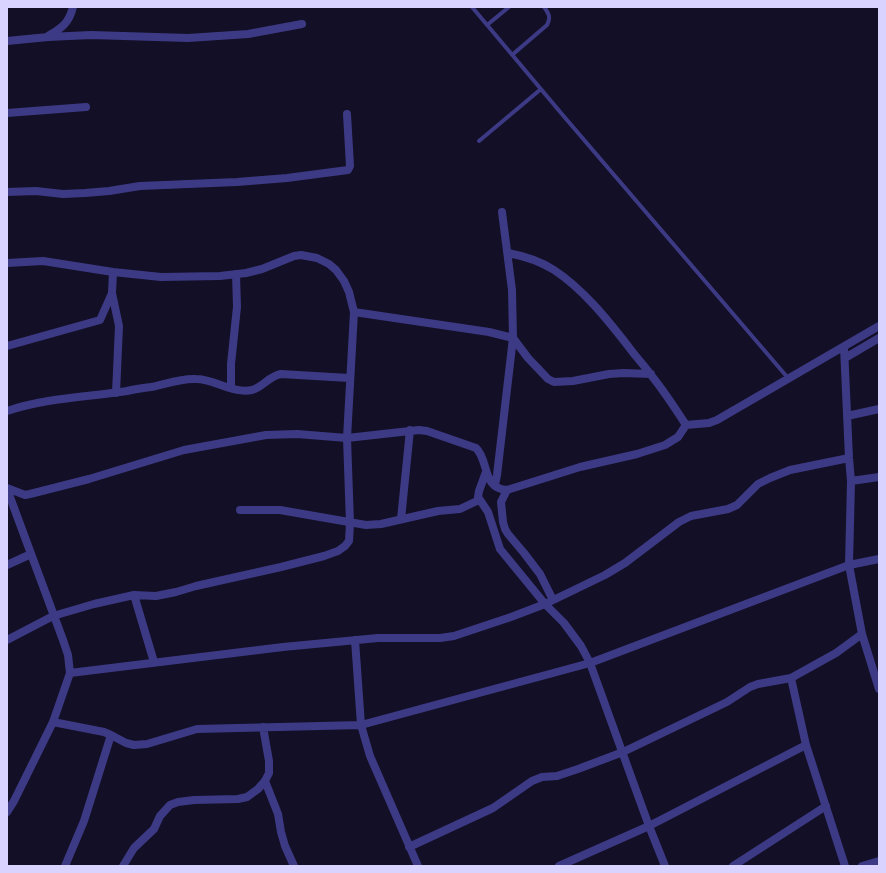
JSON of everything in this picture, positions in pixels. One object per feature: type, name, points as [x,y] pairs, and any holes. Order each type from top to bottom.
[{"type":"street","points":[[48,37],[66,24],[73,7]]},
{"type":"street","points":[[7,41],[91,35],[188,38],[248,34],[302,24]]},
{"type":"street","points":[[7,114],[86,107]]},
{"type":"street","points":[[7,192],[36,191],[63,194],[109,192],[140,186],[237,182],[287,178],[348,170],[350,169],[350,166],[347,114]]},
{"type":"street","points":[[495,485],[498,475],[513,338],[513,300],[502,212]]},
{"type":"street","points":[[508,253],[523,256],[538,262],[553,269],[567,279],[603,315],[651,374],[686,424]]},
{"type":"street","points":[[7,263],[43,261],[113,272],[175,277],[220,276],[262,269],[294,256],[301,255],[317,258],[329,264],[336,270],[344,281],[349,292],[354,312],[346,438],[350,524],[349,540],[346,546],[338,551],[324,556],[167,594],[146,596],[134,595],[94,604],[53,616],[7,640]]},
{"type":"street","points":[[113,272],[112,293],[119,326],[116,393]]},
{"type":"street","points":[[231,388],[231,364],[237,307],[236,274]]},
{"type":"street","points":[[7,346],[100,320],[112,293]]},
{"type":"street","points":[[354,312],[489,332],[513,338],[528,358],[548,379],[554,382],[573,381],[609,374],[651,374]]},
{"type":"street","points":[[686,424],[708,423],[717,420],[879,326]]},
{"type":"street","points":[[845,358],[879,338]]},
{"type":"street","points":[[844,347],[848,458],[851,481],[849,565],[862,634],[879,686]]},
{"type":"street","points":[[7,411],[17,407],[116,393],[188,379],[202,380],[231,388],[254,389],[274,375],[281,374],[349,378]]},
{"type":"street","points":[[847,416],[879,409]]},
{"type":"street","points":[[7,489],[25,495],[30,494],[90,479],[184,450],[266,435],[297,434],[346,438],[410,430],[427,431],[476,448],[482,456],[486,472],[495,485],[502,490],[507,490],[574,469],[637,454],[664,445],[678,437],[686,424]]},
{"type":"street","points":[[402,519],[410,430]]},
{"type":"street","points":[[70,673],[154,662],[355,640],[378,638],[440,638],[454,636],[504,620],[545,604],[605,575],[625,563],[668,530],[691,516],[728,509],[737,505],[758,484],[770,478],[790,470],[848,458]]},
{"type":"street","points":[[486,472],[479,491],[479,500],[488,512],[500,549],[545,604],[564,623],[581,646],[590,663],[665,866]]},
{"type":"street","points":[[851,481],[879,477]]},
{"type":"street","points":[[7,489],[68,655],[70,673],[53,722],[14,801],[7,812]]},
{"type":"street","points":[[507,490],[502,502],[503,522],[505,529],[540,574],[553,600]]},
{"type":"street","points":[[240,510],[280,510],[366,526],[438,511],[460,509],[479,500]]},
{"type":"street","points":[[7,565],[31,554]]},
{"type":"street","points":[[53,722],[111,735],[126,743],[134,745],[147,744],[196,729],[361,726],[486,693],[590,663],[849,565],[879,559]]},
{"type":"street","points":[[134,595],[154,662]]},
{"type":"street","points":[[409,847],[493,808],[532,781],[542,777],[557,776],[623,752],[727,702],[750,686],[791,678],[836,653],[862,634]]},
{"type":"street","points":[[355,640],[361,726],[370,756],[418,866]]},
{"type":"street","points":[[791,678],[806,745],[845,866]]},
{"type":"street","points":[[123,866],[134,848],[154,829],[160,816],[170,805],[178,802],[194,800],[238,799],[247,797],[258,790],[265,781],[268,773],[269,761],[264,727]]},
{"type":"street","points":[[65,866],[84,821],[111,735]]},
{"type":"street","points":[[559,866],[649,826],[806,745]]},
{"type":"street","points":[[265,781],[278,814],[285,846],[294,866]]},
{"type":"street","points":[[733,866],[826,806]]},
{"type":"street","points":[[862,866],[879,861]]},
{"type":"lane","points":[[472,7],[789,379]]},
{"type":"lane","points":[[487,25],[509,7]]},
{"type":"lane","points":[[512,54],[547,25],[550,19],[549,14],[544,7]]},
{"type":"lane","points":[[479,140],[541,89]]}]
